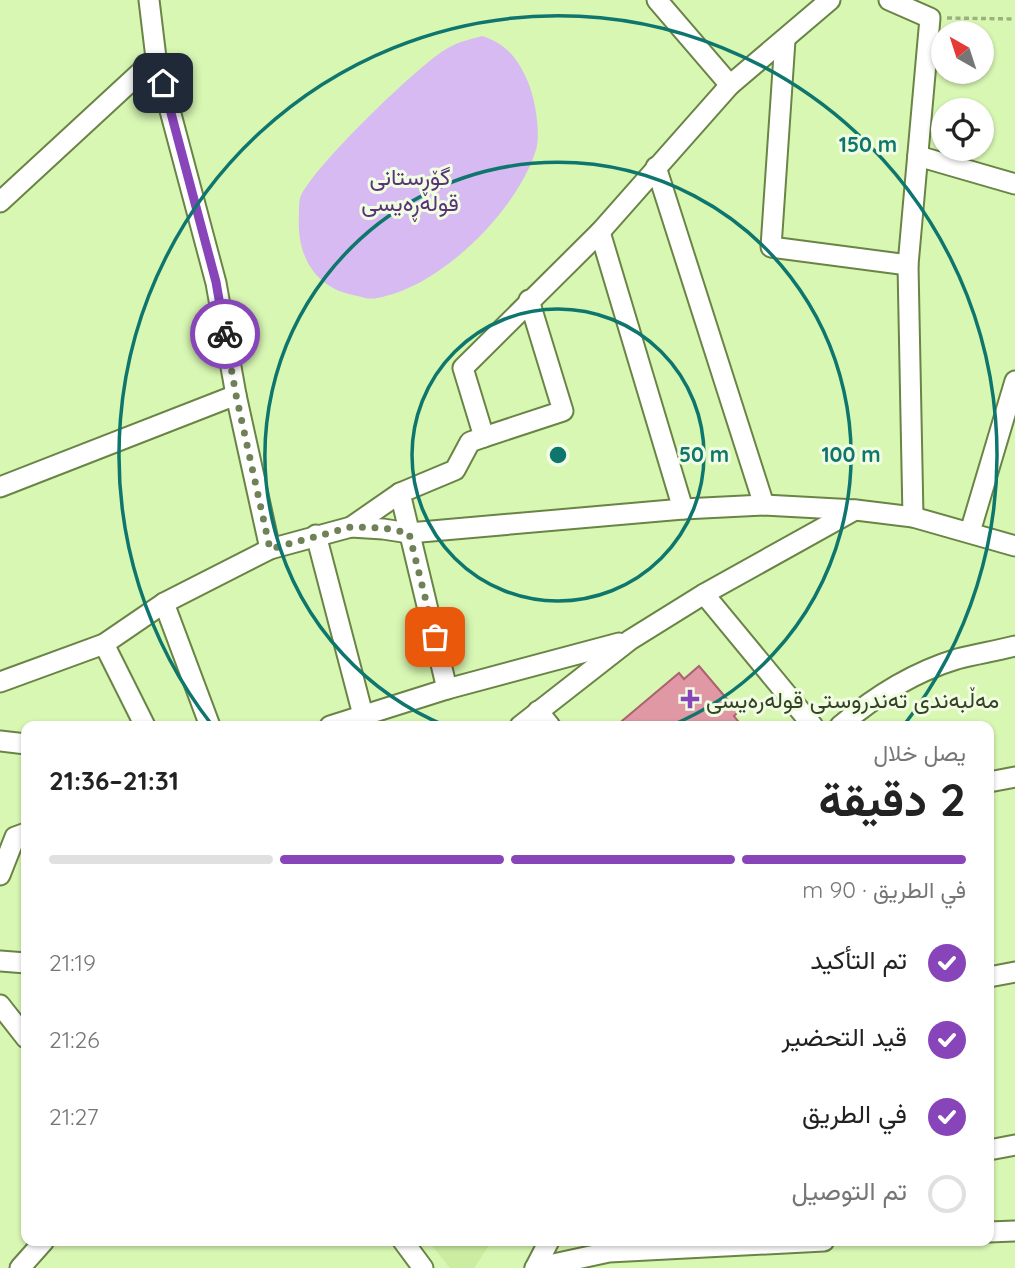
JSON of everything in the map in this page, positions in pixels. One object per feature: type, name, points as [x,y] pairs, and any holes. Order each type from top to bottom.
[{"type":"street","points":[[149,0],[156,58],[216,282],[236,395],[270,549]]},
{"type":"street","points":[[657,0],[730,85]]},
{"type":"street","points":[[484,437],[463,368],[600,232],[730,85],[830,0]]},
{"type":"street","points":[[889,0],[930,18],[908,265],[913,517]]},
{"type":"street","points":[[785,40],[771,247],[908,265]]},
{"type":"street","points":[[0,202],[156,58]]},
{"type":"street","points":[[918,156],[1015,184]]},
{"type":"street","points":[[656,167],[764,505]]},
{"type":"street","points":[[600,232],[683,509]]},
{"type":"street","points":[[351,527],[400,493],[455,470],[470,442],[563,411],[529,300]]},
{"type":"street","points":[[970,532],[1015,382]]},
{"type":"street","points":[[0,487],[236,395]]},
{"type":"street","points":[[400,493],[447,689]]},
{"type":"street","points":[[0,682],[104,644],[164,603],[270,549],[351,527],[383,528],[409,533],[683,509],[764,505],[856,510],[913,517],[1015,546]]},
{"type":"street","points":[[526,721],[630,640],[704,594],[856,510]]},
{"type":"street","points":[[316,535],[363,715]]},
{"type":"street","points":[[704,594],[809,721]]},
{"type":"street","points":[[164,603],[208,721]]},
{"type":"street","points":[[345,721],[447,689],[630,640]]},
{"type":"street","points":[[104,644],[142,721]]},
{"type":"street","points":[[847,721],[870,703],[915,676],[956,659],[1015,646]]},
{"type":"street","points":[[538,710],[546,721]]},
{"type":"street","points":[[0,741],[21,743]]},
{"type":"street","points":[[994,781],[1015,778]]},
{"type":"street","points":[[0,875],[15,837],[21,835]]},
{"type":"street","points":[[0,961],[21,963]]},
{"type":"street","points":[[994,976],[1015,972]]},
{"type":"street","points":[[0,1005],[21,1032]]},
{"type":"street","points":[[994,1149],[1015,1145]]},
{"type":"street","points":[[994,1232],[1015,1231]]},
{"type":"street","points":[[21,1267],[40,1246]]},
{"type":"street","points":[[406,1246],[423,1268]]},
{"type":"street","points":[[535,1268],[546,1246]]},
{"type":"street","points":[[535,1268],[609,1252],[726,1246]]},
{"type":"path","points":[[930,18],[1015,19]]},
{"type":"shaded area","points":[[432,1246],[489,1246],[474,1268],[450,1268]]},
{"type":"green space","name":"گۆڕستانی قولەڕەیسی","points":[[482,36],[498,43],[516,59],[528,82],[535,106],[538,125],[536,150],[514,194],[480,236],[439,271],[417,284],[396,293],[365,298],[342,292],[325,283],[305,258],[300,237],[300,198],[308,184],[367,118],[414,74],[448,48]]},
{"type":"building","name":"مەڵبەندی تەندروستی قولەرەیسی","points":[[699,666],[738,712],[734,716],[738,721],[622,721],[679,673],[684,679]]},
{"type":"way so far","points":[[225,334],[270,549],[351,527],[383,528],[409,533],[435,637]]},
{"type":"place","name":"مەڵبەندی تەندروستی قولەرەیسی","points":[[690,699]]},
{"type":"route","points":[[163,83],[216,282],[225,334]]}]
